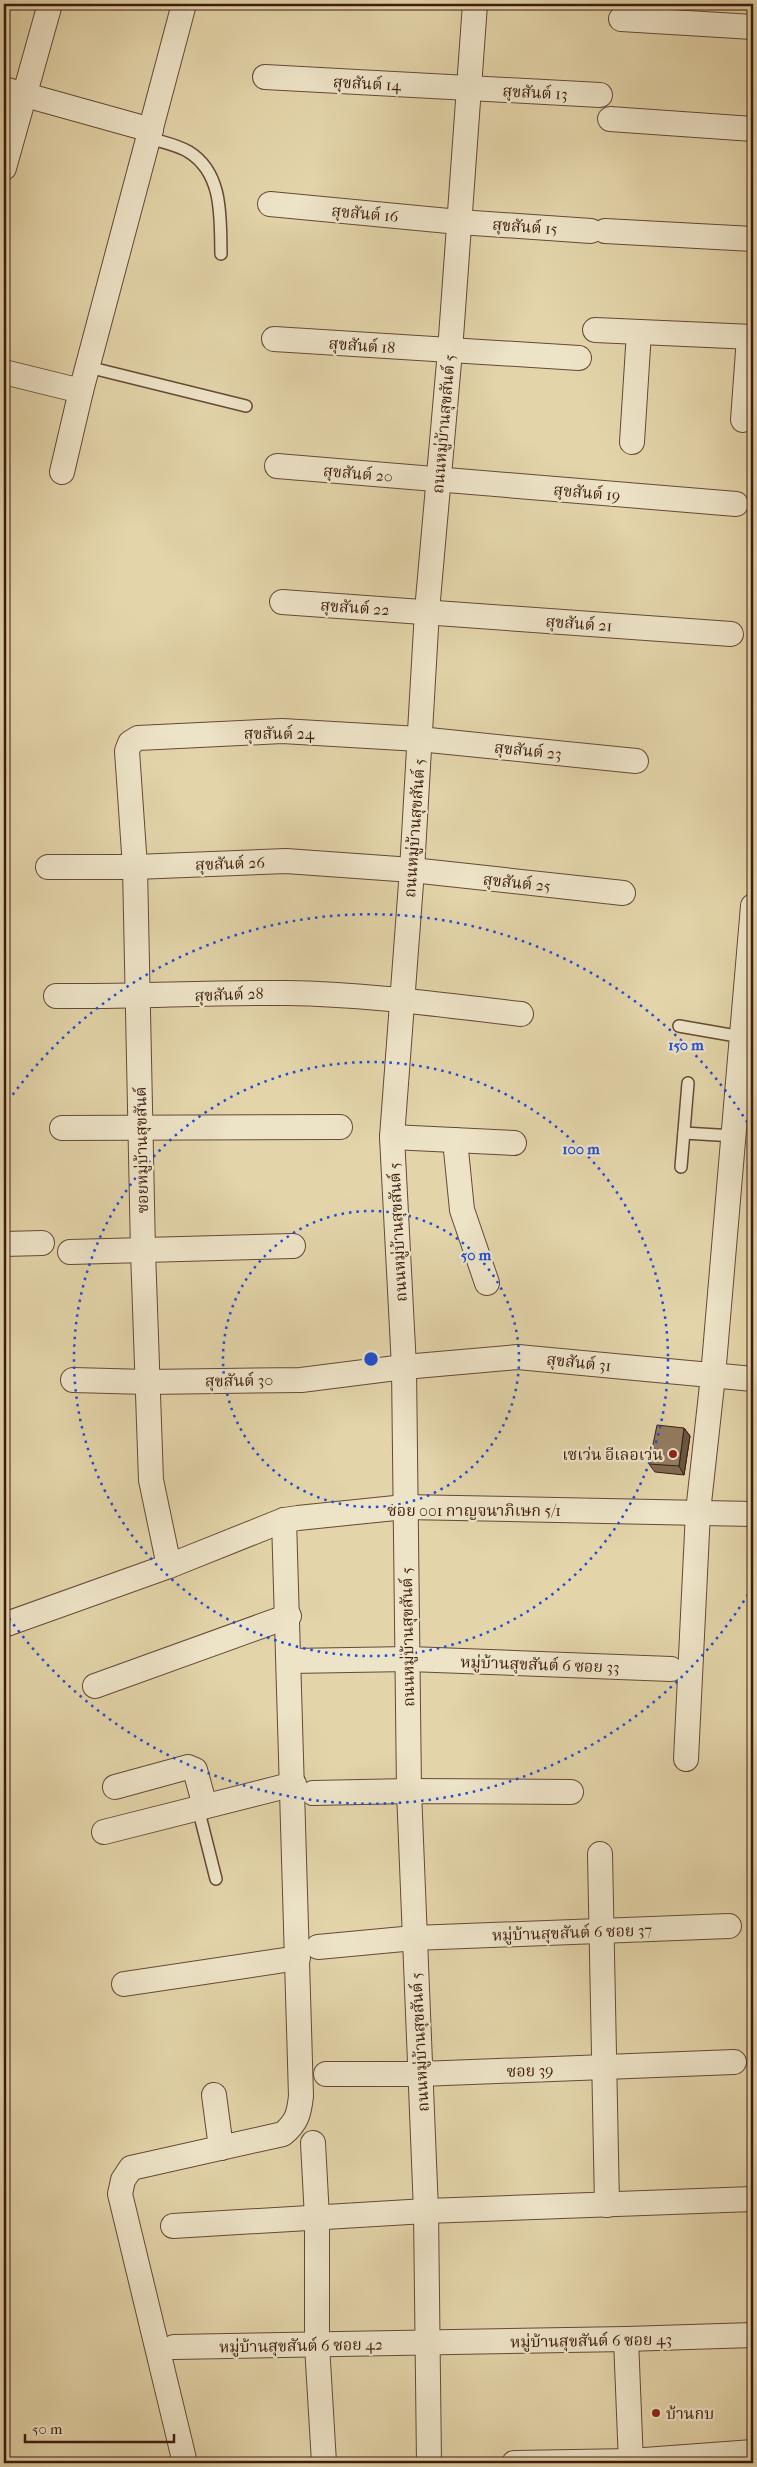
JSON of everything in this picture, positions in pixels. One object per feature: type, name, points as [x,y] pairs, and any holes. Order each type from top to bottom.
[{"type":"street","points":[[4,168],[14,92],[50,4]]},
{"type":"street","points":[[62,472],[80,391],[184,4]]},
{"type":"street","name":"ถนนหมู่บ้านสุขสันต์ 5","points":[[429,2463],[426,2211],[409,1791],[409,1659],[404,1506],[404,1367],[392,1137],[412,870],[427,611],[450,351],[475,4]]},
{"type":"street","points":[[621,19],[753,27]]},
{"type":"street","name":"สุขสันต์ 14","points":[[265,77],[470,89]]},
{"type":"street","name":"สุขสันต์ 13","points":[[470,89],[600,95]]},
{"type":"street","points":[[14,92],[150,134]]},
{"type":"street","points":[[610,119],[753,129]]},
{"type":"street","name":"สุขสันต์ 16","points":[[270,204],[459,222]]},
{"type":"street","name":"สุขสันต์ 15","points":[[459,222],[753,239]]},
{"type":"street","points":[[595,330],[751,337],[743,420]]},
{"type":"street","points":[[632,442],[639,332]]},
{"type":"street","name":"สุขสันต์ 18","points":[[274,339],[579,358]]},
{"type":"street","points":[[4,372],[80,391]]},
{"type":"street","name":"สุขสันต์ 20","points":[[277,466],[439,480]]},
{"type":"street","name":"สุขสันต์ 19","points":[[439,480],[736,504]]},
{"type":"street","name":"สุขสันต์ 22","points":[[282,602],[427,611]]},
{"type":"street","name":"สุขสันต์ 21","points":[[427,611],[730,634]]},
{"type":"street","name":"สุขสันต์ 24","points":[[138,738],[282,731],[419,739]]},
{"type":"street","name":"ซอยหมู่บ้านสุขสันต์","points":[[138,738],[130,743],[127,752],[135,867],[147,1382],[151,1480],[169,1566]]},
{"type":"street","name":"สุขสันต์ 23","points":[[419,739],[636,761]]},
{"type":"street","name":"สุขสันต์ 26","points":[[48,867],[135,867],[286,861],[412,870]]},
{"type":"street","name":"สุขสันต์ 25","points":[[412,870],[623,893]]},
{"type":"street","points":[[686,1759],[698,1512],[713,1376],[753,906]]},
{"type":"street","name":"สุขสันต์ 28","points":[[56,996],[138,997],[288,993],[401,1001],[521,1014]]},
{"type":"street","points":[[62,1128],[340,1127]]},
{"type":"street","points":[[392,1137],[514,1143]]},
{"type":"street","points":[[455,1140],[462,1210],[487,1283]]},
{"type":"street","points":[[4,1244],[42,1242]]},
{"type":"street","points":[[70,1252],[293,1246]]},
{"type":"street","name":"สุขสันต์ 31","points":[[404,1367],[518,1357],[753,1379]]},
{"type":"street","name":"สุขสันต์ 30","points":[[73,1380],[147,1382],[300,1380],[404,1367]]},
{"type":"street","name":"ซอย 001 กาญจนาภิเษก 5/1","points":[[4,1625],[169,1566],[284,1520],[404,1506],[753,1514]]},
{"type":"street","points":[[186,2463],[120,2194],[123,2180],[131,2168],[283,2134],[299,2117],[302,2096],[308,1952],[303,1788],[290,1661],[284,1520]]},
{"type":"street","points":[[95,1686],[289,1616]]},
{"type":"street","name":"หมู่บ้านสุขสันต์ 6 ซอย 33","points":[[290,1661],[409,1659],[670,1668]]},
{"type":"street","points":[[115,1787],[188,1766],[194,1770],[201,1807]]},
{"type":"street","points":[[104,1832],[201,1807],[303,1788],[571,1792]]},
{"type":"street","points":[[600,1854],[607,2205]]},
{"type":"street","name":"หมู่บ้านสุขสันต์ 6 ซอย 37","points":[[124,1984],[308,1952],[414,1938],[730,1926]]},
{"type":"street","name":"ซอย 39","points":[[326,2074],[420,2074],[734,2062]]},
{"type":"street","points":[[214,2095],[221,2148]]},
{"type":"street","points":[[313,2143],[317,2218],[317,2345],[324,2463]]},
{"type":"street","points":[[173,2226],[426,2211],[753,2199]]},
{"type":"street","name":"หมู่บ้านสุขสันต์ 6 ซอย 43","points":[[428,2343],[753,2335]]},
{"type":"street","points":[[626,2339],[631,2462]]},
{"type":"street","name":"หมู่บ้านสุขสันต์ 6 ซอย 42","points":[[174,2347],[428,2343]]},
{"type":"street","points":[[514,2463],[631,2462],[753,2452]]},
{"type":"lane","points":[[150,134],[188,151],[202,162],[212,178],[220,203],[221,254]]},
{"type":"lane","points":[[88,367],[246,406]]},
{"type":"lane","points":[[680,1026],[742,1037]]},
{"type":"lane","points":[[681,1167],[688,1083]]},
{"type":"lane","points":[[684,1133],[734,1136]]},
{"type":"lane","points":[[201,1807],[216,1878]]},
{"type":"building","points":[[657,1425],[684,1428],[679,1466],[649,1464]]},
{"type":"place","name":"เซเว่น อีเลอเว่น","points":[[673,1454]]},
{"type":"place","name":"บ้านกบ","points":[[656,2413]]}]
